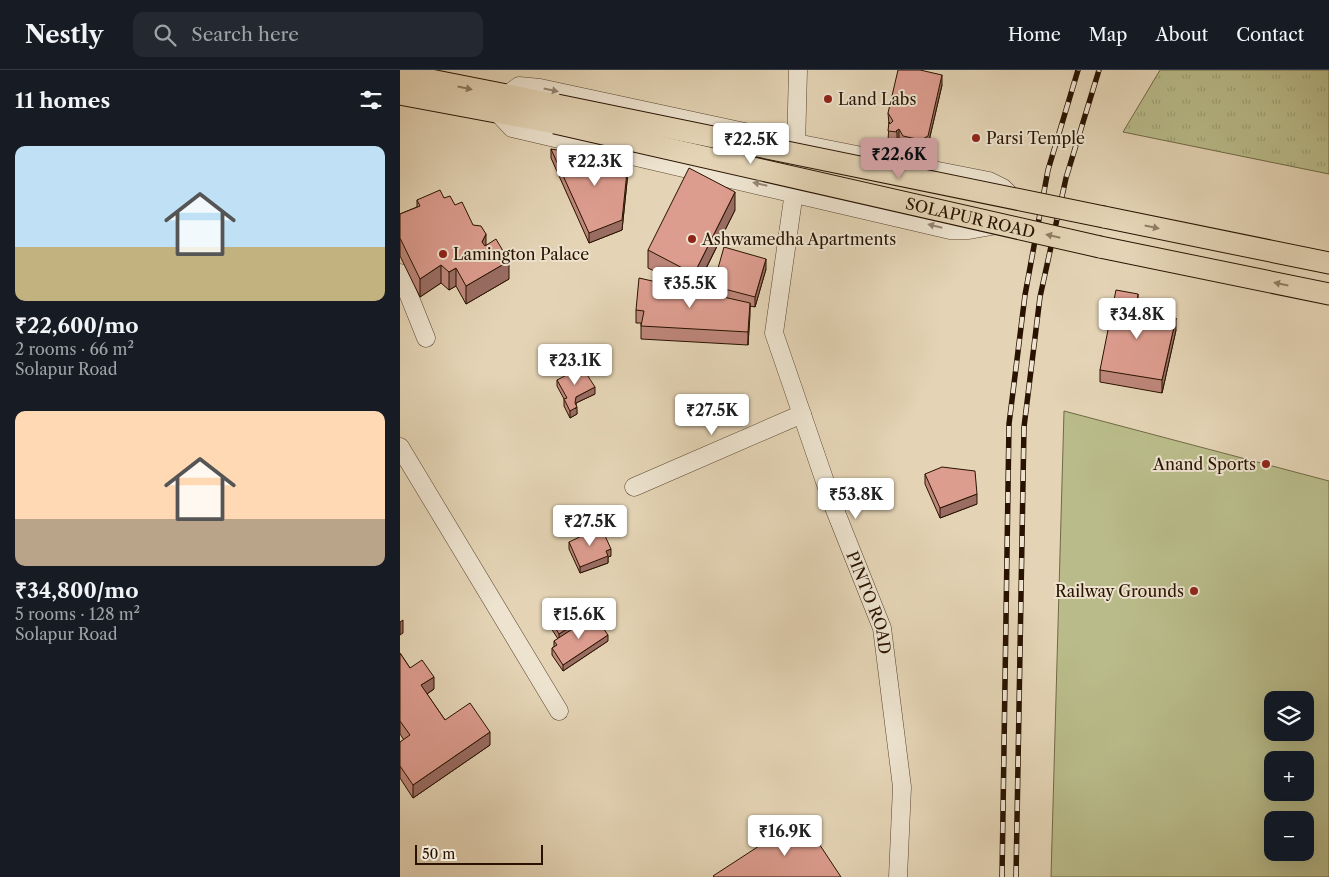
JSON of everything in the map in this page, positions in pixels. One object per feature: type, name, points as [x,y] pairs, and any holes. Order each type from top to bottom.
[{"type":"main road","points":[[400,74],[502,104]]},
{"type":"main road","points":[[400,94],[502,104],[1012,198],[1329,264]]},
{"type":"main road","name":"SOLAPUR ROAD","points":[[556,114],[1000,224],[1100,247],[1329,294]]},
{"type":"street","name":"PINTO ROAD","points":[[798,70],[794,192],[774,333],[833,505],[882,628],[902,786],[898,877]]},
{"type":"street","points":[[1000,224],[969,230],[950,230],[794,192],[512,128],[502,104],[519,86],[540,88],[796,143],[989,181],[1003,188],[1012,198]]},
{"type":"street","points":[[400,273],[426,338]]},
{"type":"street","points":[[634,487],[802,414]]},
{"type":"street","points":[[400,447],[559,711]]},
{"type":"green space","points":[[1160,70],[1329,70],[1329,174],[1123,132]]},
{"type":"green space","name":"Railway Grounds","points":[[1064,411],[1329,481],[1329,877],[1051,877]]},
{"type":"building","points":[[898,70],[920,70],[942,75],[928,136],[921,140],[903,136],[899,129],[897,132],[888,131],[889,122],[890,124],[893,121],[888,113]]},
{"type":"building","points":[[551,149],[628,162],[622,220],[589,233]]},
{"type":"building","name":"Ashwamedha Apartments","points":[[689,168],[735,192],[694,274],[648,250]]},
{"type":"building","name":"Lamington Palace","points":[[440,190],[444,198],[450,196],[455,205],[462,202],[473,225],[481,226],[486,234],[482,242],[485,246],[496,239],[509,261],[466,286],[456,268],[449,272],[441,265],[420,279],[400,238],[400,214],[420,206],[417,200]]},
{"type":"building","points":[[724,247],[766,259],[755,297],[713,286]]},
{"type":"building","points":[[639,278],[750,303],[748,332],[641,326],[644,311],[636,310]]},
{"type":"building","points":[[1116,290],[1138,294],[1136,310],[1176,318],[1162,380],[1100,370]]},
{"type":"building","points":[[582,367],[595,387],[576,397],[575,403],[577,407],[570,411],[564,399],[567,398],[557,380]]},
{"type":"building","points":[[942,467],[975,471],[977,494],[940,508],[925,474]]},
{"type":"building","points":[[601,527],[611,549],[606,551],[608,556],[580,567],[569,542]]},
{"type":"building","points":[[577,605],[585,617],[559,634],[551,621]]},
{"type":"building","points":[[594,615],[608,635],[563,665],[552,648],[557,645],[554,641]]},
{"type":"building","points":[[400,653],[410,668],[422,660],[434,677],[421,685],[445,720],[470,703],[490,732],[413,785],[400,766],[400,742],[410,735],[400,721]]},
{"type":"building","points":[[802,818],[841,877],[713,876]]},
{"type":"railway","points":[[1002,877],[1009,424],[1025,295],[1048,170],[1078,70]]},
{"type":"railway","points":[[1016,877],[1024,427],[1040,297],[1066,178],[1099,70]]},
{"type":"place","name":"Land Labs","points":[[828,99]]},
{"type":"place","name":"Parsi Temple","points":[[976,138]]},
{"type":"place","name":"Ashwamedha Apartments","points":[[692,239]]},
{"type":"place","name":"Lamington Palace","points":[[443,254]]},
{"type":"place","name":"Anand Sports","points":[[1266,464]]},
{"type":"place","name":"Railway Grounds","points":[[1194,591]]}]
